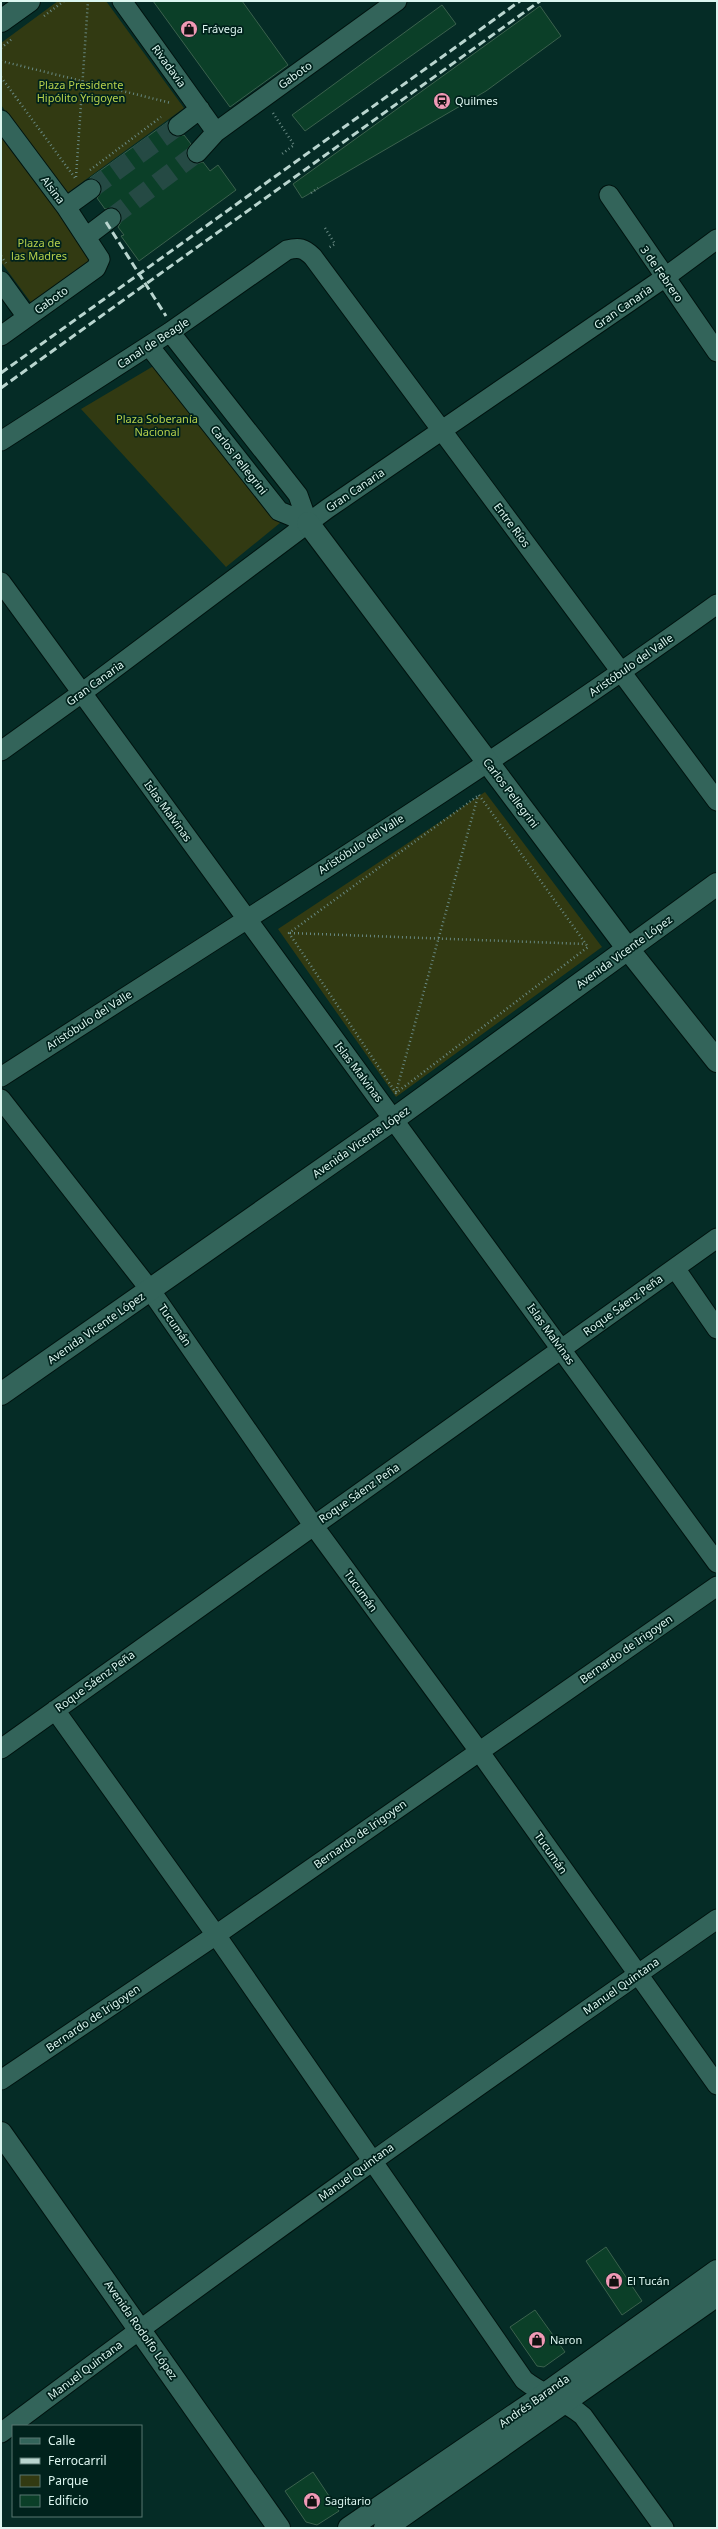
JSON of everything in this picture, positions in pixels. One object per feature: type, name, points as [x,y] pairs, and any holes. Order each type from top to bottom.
[{"type":"main road","points":[[1,21],[29,1]]},
{"type":"main road","name":"Carlos Pellegrini","points":[[308,524],[628,949],[717,1061]]},
{"type":"main road","name":"Avenida Vicente López","points":[[1,1394],[394,1119],[717,884]]},
{"type":"main road","name":"Avenida Rodolfo López","points":[[1,2133],[280,2528]]},
{"type":"main road","name":"Andrés Baranda","points":[[349,2528],[544,2395],[717,2271]]},
{"type":"main road","name":"Andrés Baranda","points":[[385,2528],[565,2404],[717,2295]]},
{"type":"street","name":"Rivadavia","points":[[122,1],[216,132]]},
{"type":"street","name":"Gaboto","points":[[197,153],[216,132],[397,1]]},
{"type":"street","points":[[172,120],[200,109]]},
{"type":"street","name":"Alsina","points":[[1,120],[99,254],[100,263]]},
{"type":"street","points":[[66,207],[85,179]]},
{"type":"street","name":"3 de Febrero","points":[[609,195],[664,278],[717,352]]},
{"type":"street","points":[[86,237],[111,218]]},
{"type":"street","name":"Gran Canaria","points":[[1,751],[83,692],[308,524],[664,278],[717,239]]},
{"type":"street","name":"Canal de Beagle","points":[[1,441],[170,332],[287,250],[297,248],[305,249]]},
{"type":"street","name":"Entre Ríos","points":[[305,249],[314,257],[717,801]]},
{"type":"street","name":"Gaboto","points":[[1,336],[100,263]]},
{"type":"street","points":[[6,275],[27,317]]},
{"type":"street","name":"Carlos Pellegrini","points":[[170,332],[298,495],[308,524]]},
{"type":"street","name":"Carlos Pellegrini","points":[[149,346],[279,511],[308,524]]},
{"type":"street","name":"Islas Malvinas","points":[[1,582],[83,692],[245,919],[562,1348],[717,1563]]},
{"type":"street","name":"Aristóbulo del Valle","points":[[1,1077],[488,762],[622,672],[717,604]]},
{"type":"street","name":"Tucumán","points":[[1,1100],[151,1290],[313,1526],[479,1751],[637,1975],[717,2085]]},
{"type":"street","name":"Roque Sáenz Peña","points":[[1,1748],[717,1238]]},
{"type":"street","points":[[675,1268],[717,1329]]},
{"type":"street","name":"Bernardo de Irigoyen","points":[[1,2080],[216,1935],[717,1586]]},
{"type":"street","points":[[55,1710],[216,1935],[524,2380],[544,2395],[565,2404],[583,2416],[664,2528]]},
{"type":"street","name":"Manuel Quintana","points":[[1,2433],[140,2328],[373,2160],[717,1919]]},
{"type":"path","points":[[85,179],[83,81],[88,1]]},
{"type":"path","points":[[1,61],[200,109]]},
{"type":"path","points":[[1,77],[85,179]]},
{"type":"path","points":[[263,99],[294,145],[282,154]]},
{"type":"path","points":[[85,179],[172,120]]},
{"type":"path","points":[[311,193],[318,188]]},
{"type":"path","points":[[325,228],[335,244]]},
{"type":"path","points":[[1,256],[6,275]]},
{"type":"path","points":[[289,933],[479,795]]},
{"type":"path","points":[[396,1093],[479,795]]},
{"type":"path","points":[[396,1093],[588,947],[479,795]]},
{"type":"path","points":[[289,933],[586,944]]},
{"type":"path","points":[[289,933],[396,1093]]},
{"type":"green space","name":"Plaza Presidente Hipólito Yrigoyen","points":[[58,1],[106,1],[184,108],[66,194],[1,105],[1,43]]},
{"type":"green space","name":"Plaza de las Madres","points":[[1,137],[94,260],[35,308],[1,262]]},
{"type":"green space","name":"Plaza Soberanía Nacional","points":[[162,361],[291,514],[226,567],[81,409]]},
{"type":"green space","points":[[485,792],[602,947],[396,1097],[278,929]]},
{"type":"building","points":[[153,1],[242,1],[288,65],[230,107]]},
{"type":"building","points":[[442,5],[456,24],[305,131],[292,115]]},
{"type":"building","points":[[540,6],[561,36],[486,91],[302,198],[293,184]]},
{"type":"building","points":[[169,121],[167,127],[170,133],[174,136],[184,135],[191,144],[186,151],[189,161],[195,164],[203,162],[210,171],[218,165],[236,190],[139,261],[121,236],[124,235],[118,227],[121,222],[120,212],[115,208],[105,209],[97,198],[101,193],[100,183],[90,178]]},
{"type":"building","name":"El Tucán","points":[[606,2247],[642,2301],[622,2315],[586,2261]]},
{"type":"building","name":"Naron","points":[[535,2310],[565,2352],[544,2367],[537,2366],[510,2327]]},
{"type":"building","name":"Sagitario","points":[[313,2472],[339,2511],[317,2525],[306,2522],[285,2491]]},
{"type":"tunnel","points":[[91,189],[178,126]]},
{"type":"tunnel","points":[[111,218],[197,153]]},
{"type":"railway","points":[[1,373],[520,1]]},
{"type":"railway","points":[[1,388],[540,1]]},
{"type":"railway","points":[[106,222],[166,316]]},
{"type":"place","name":"Frávega","points":[[189,29]]},
{"type":"place","name":"Quilmes","points":[[442,101]]},
{"type":"place","name":"El Tucán","points":[[614,2281]]},
{"type":"place","name":"Naron","points":[[537,2340]]},
{"type":"place","name":"Sagitario","points":[[312,2501]]}]
